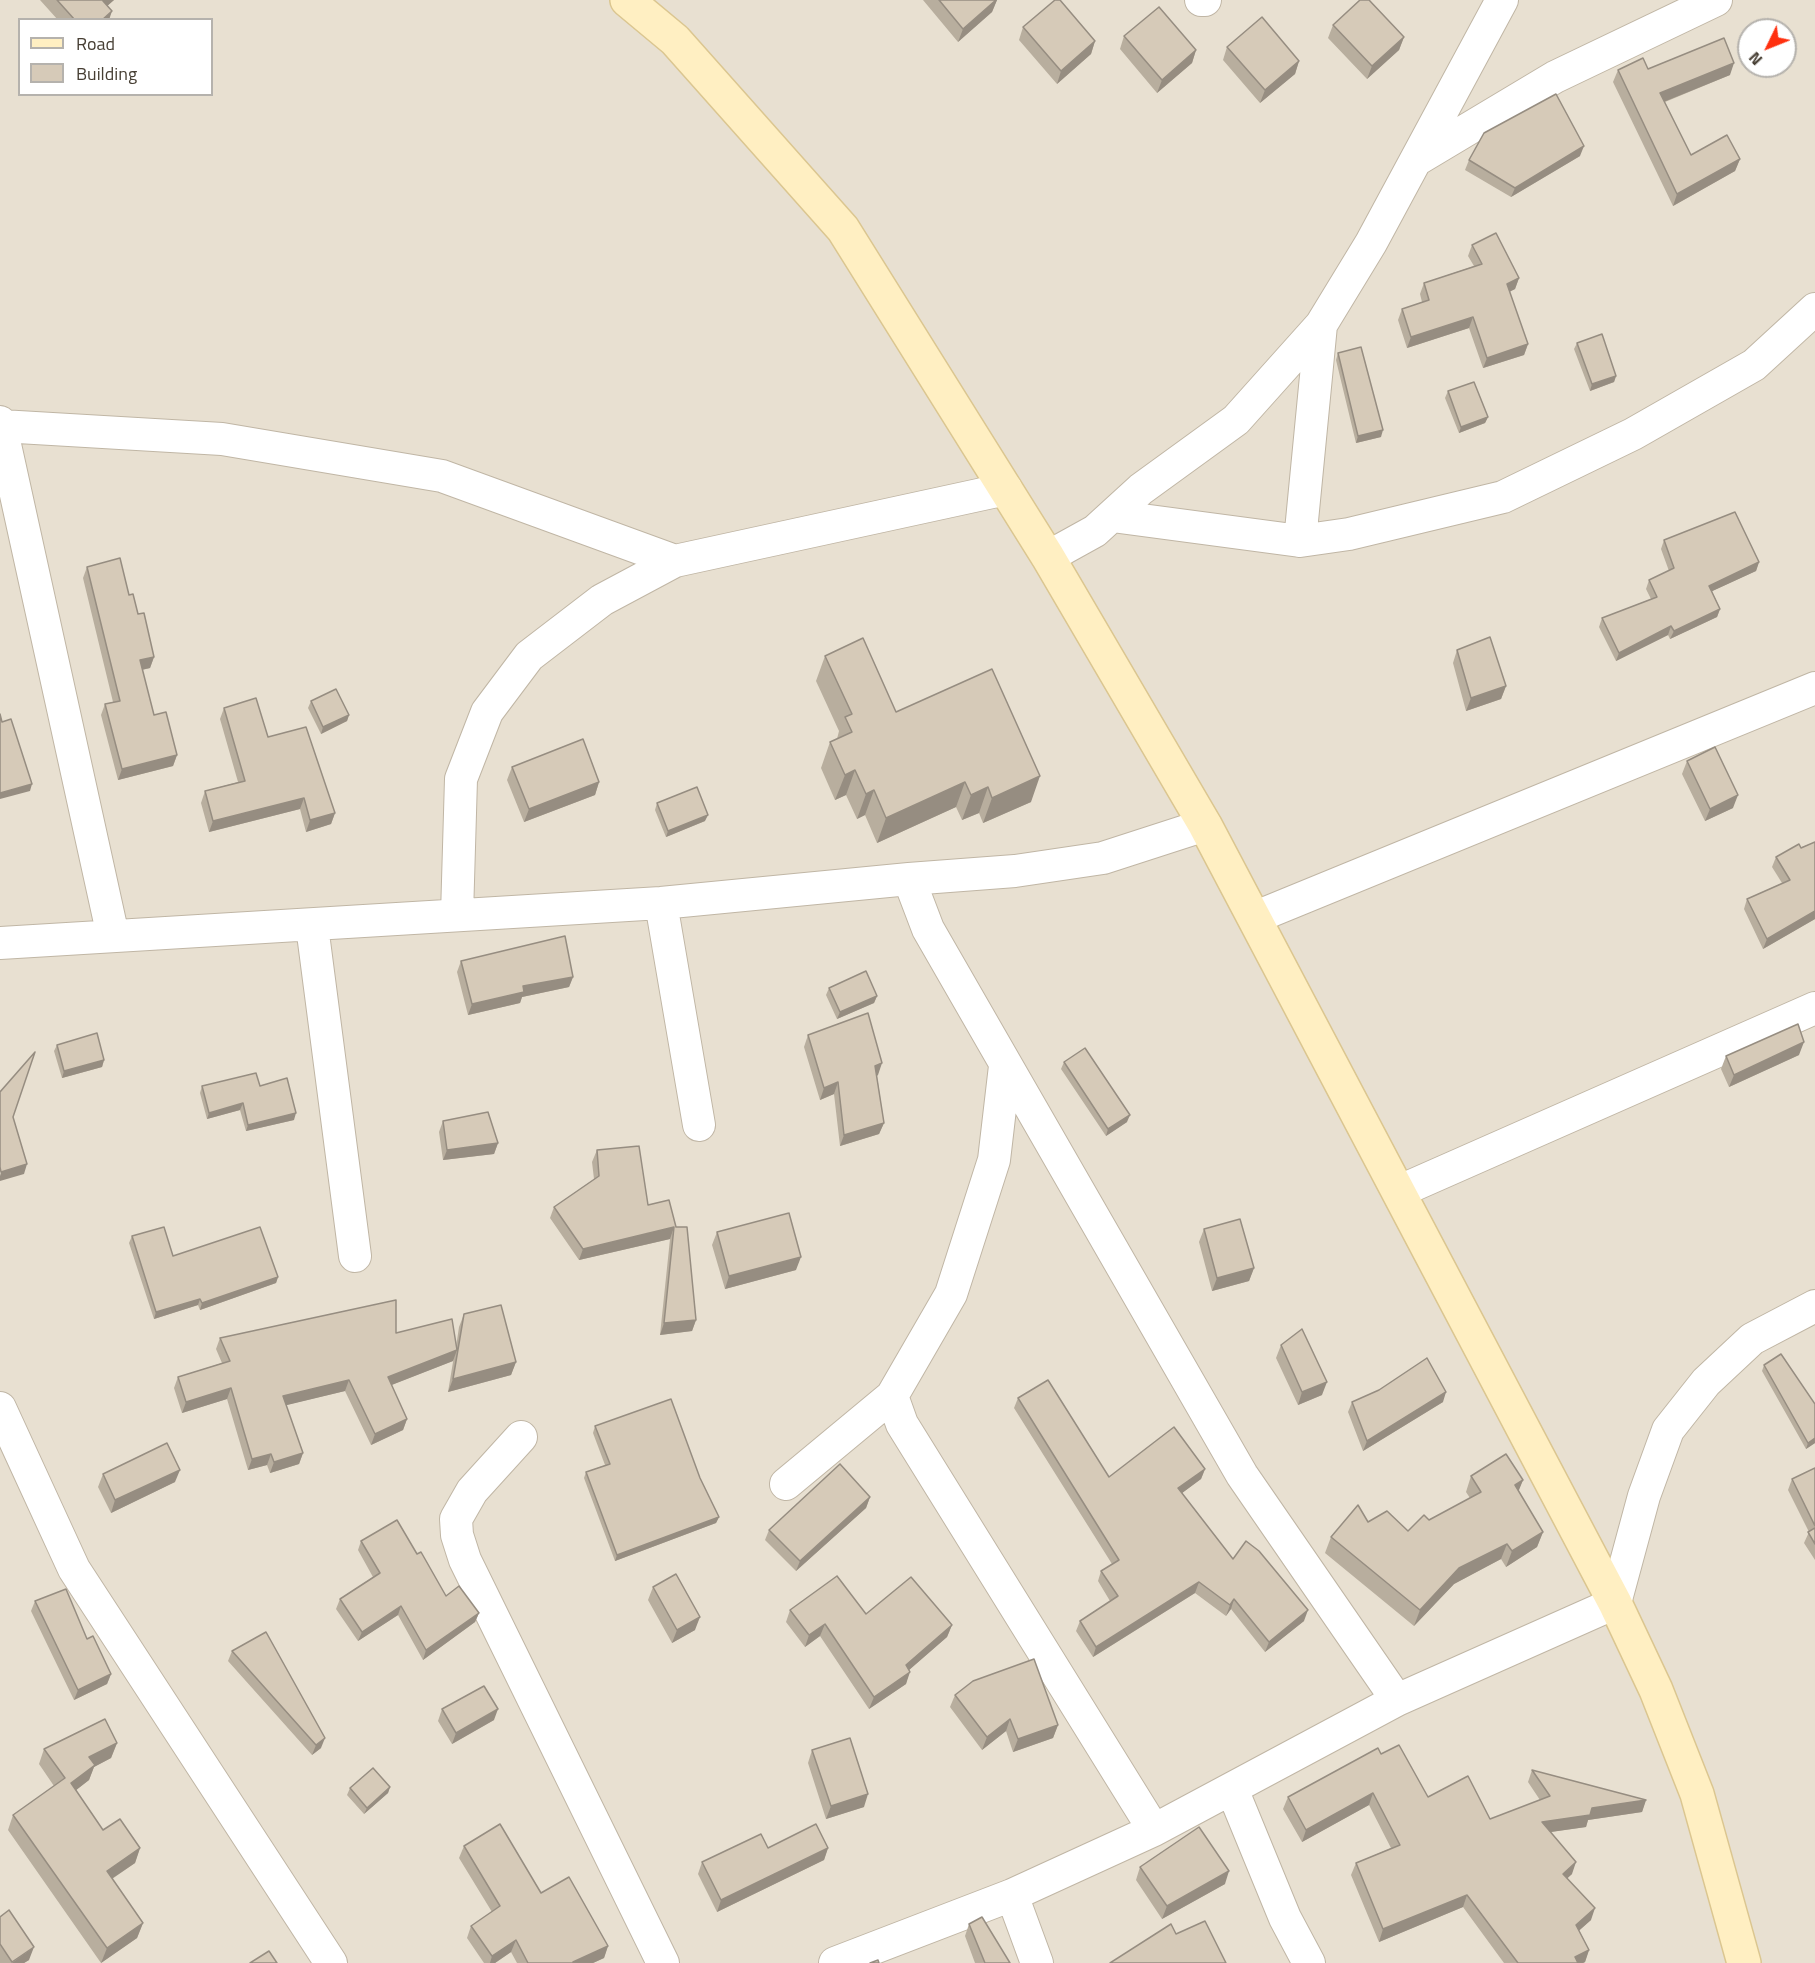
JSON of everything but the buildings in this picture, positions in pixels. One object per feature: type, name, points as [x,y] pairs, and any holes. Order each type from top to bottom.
[{"type":"street","points":[[627,0],[675,40],[843,229],[1048,557],[1205,825],[1256,917],[1615,1603],[1656,1690],[1697,1794],[1744,1963]]},
{"type":"street","points":[[1048,557],[1095,531],[1141,489],[1236,420],[1321,325],[1418,159],[1502,0]]},
{"type":"street","points":[[1418,159],[1555,77],[1716,0]]},
{"type":"street","points":[[1112,516],[1300,541],[1349,534],[1503,497],[1634,434],[1754,365],[1815,309]]},
{"type":"street","points":[[1300,541],[1321,325]]},
{"type":"street","points":[[113,936],[0,424],[222,439],[442,476],[675,561]]},
{"type":"street","points":[[457,915],[461,779],[487,712],[529,656],[602,600],[675,561],[1006,489]]},
{"type":"street","points":[[1256,917],[1815,688]]},
{"type":"street","points":[[0,943],[312,926],[661,903],[1015,871],[1103,858],[1205,825]]},
{"type":"street","points":[[909,879],[928,929],[1242,1475],[1396,1700]]},
{"type":"street","points":[[661,903],[699,1125]]},
{"type":"street","points":[[312,926],[355,1256]]},
{"type":"street","points":[[1400,1191],[1815,1008]]},
{"type":"street","points":[[786,1484],[892,1396],[951,1294],[994,1160],[1005,1066]]},
{"type":"street","points":[[1615,1603],[1644,1496],[1668,1430],[1706,1382],[1752,1339],[1815,1306]]},
{"type":"street","points":[[892,1396],[902,1424],[1154,1830]]},
{"type":"street","points":[[0,1408],[74,1569],[331,1963]]},
{"type":"street","points":[[520,1437],[472,1491],[456,1520],[457,1536],[470,1570],[663,1963]]},
{"type":"street","points":[[835,1963],[1012,1895],[1154,1830],[1396,1700],[1615,1603]]},
{"type":"street","points":[[1232,1789],[1286,1918],[1309,1963]]},
{"type":"street","points":[[1012,1895],[1037,1963]]},
{"type":"shaded area","points":[[0,0],[1815,0],[1815,1963],[0,1963]]}]
